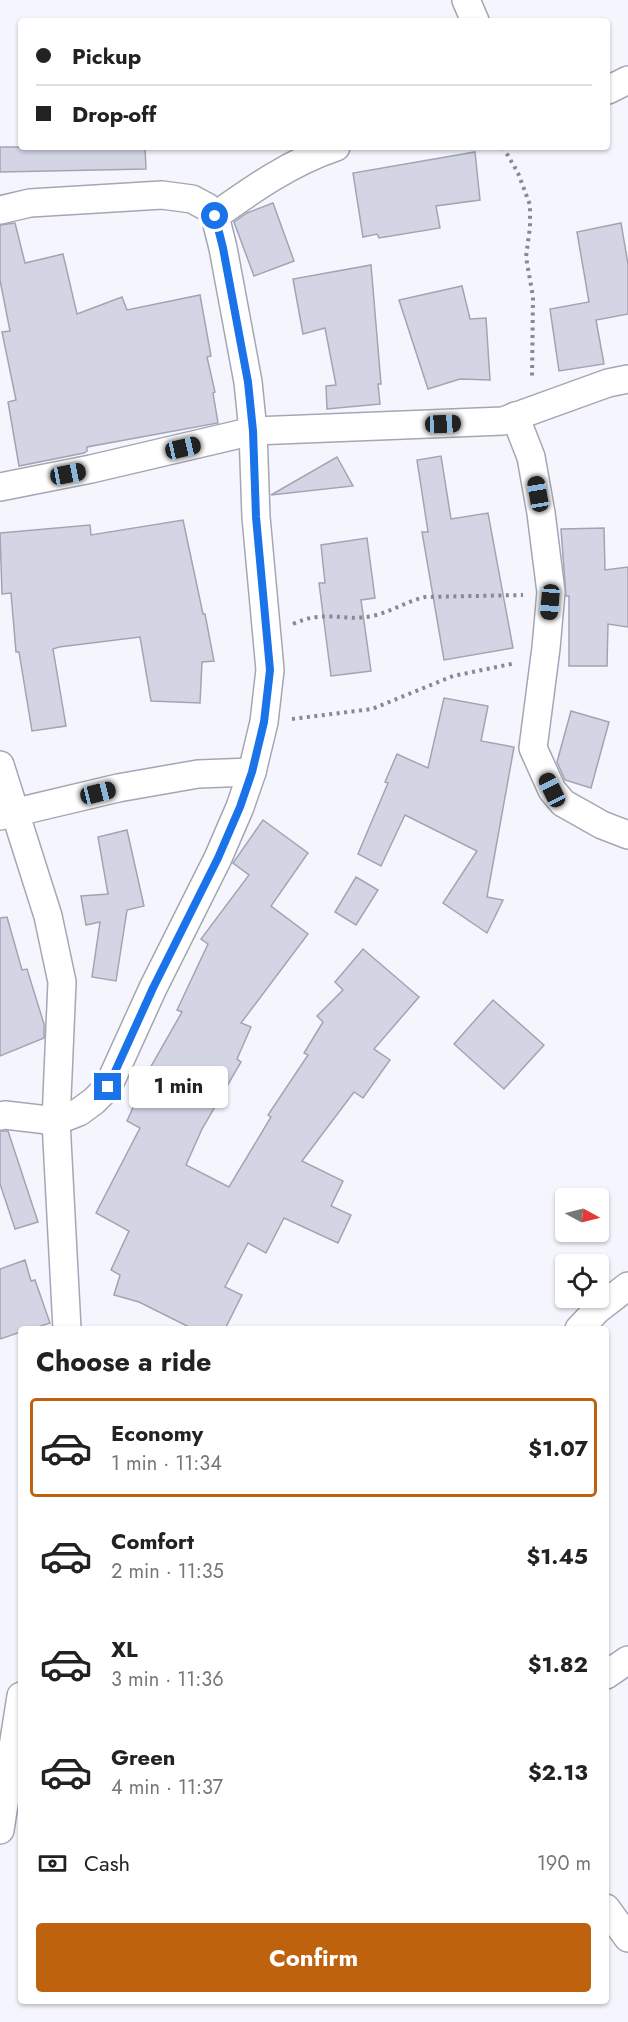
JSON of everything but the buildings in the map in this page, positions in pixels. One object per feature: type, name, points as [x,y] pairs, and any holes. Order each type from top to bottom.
[{"type":"street","points":[[466,0],[474,18]]},
{"type":"street","points":[[610,89],[628,80]]},
{"type":"street","points":[[215,216],[260,184],[300,161],[327,150]]},
{"type":"street","points":[[0,210],[30,203],[162,195],[192,200],[207,207],[215,216],[248,382],[253,431],[256,517],[270,670],[264,722],[252,772],[240,807],[218,858],[153,988],[108,1087],[79,1112],[56,1120],[0,1116]]},
{"type":"street","points":[[0,487],[91,469],[253,431],[503,421],[608,383],[628,379]]},
{"type":"street","points":[[523,413],[541,513],[551,592],[533,748],[552,790],[563,803],[602,825],[628,835]]},
{"type":"street","points":[[0,765],[8,814],[48,916],[62,982],[56,1120],[67,1326]]},
{"type":"street","points":[[8,814],[118,788],[198,774],[252,772]]},
{"type":"street","points":[[582,1326],[597,1310],[628,1286]]},
{"type":"street","points":[[609,1673],[628,1660]]},
{"type":"street","points":[[0,1830],[18,1715]]},
{"type":"street","points":[[609,1912],[628,1938]]},
{"type":"path","points":[[505,150],[518,173],[530,205],[526,256],[533,297],[523,413]]},
{"type":"path","points":[[267,636],[305,618],[319,615],[369,616],[425,597],[509,594],[550,602]]},
{"type":"path","points":[[264,722],[372,709],[453,676],[512,664],[546,648]]},
{"type":"route","points":[[108,1087],[153,988],[218,858],[240,807],[252,772],[264,722],[270,670],[256,517],[253,431],[248,382],[215,216]]}]
